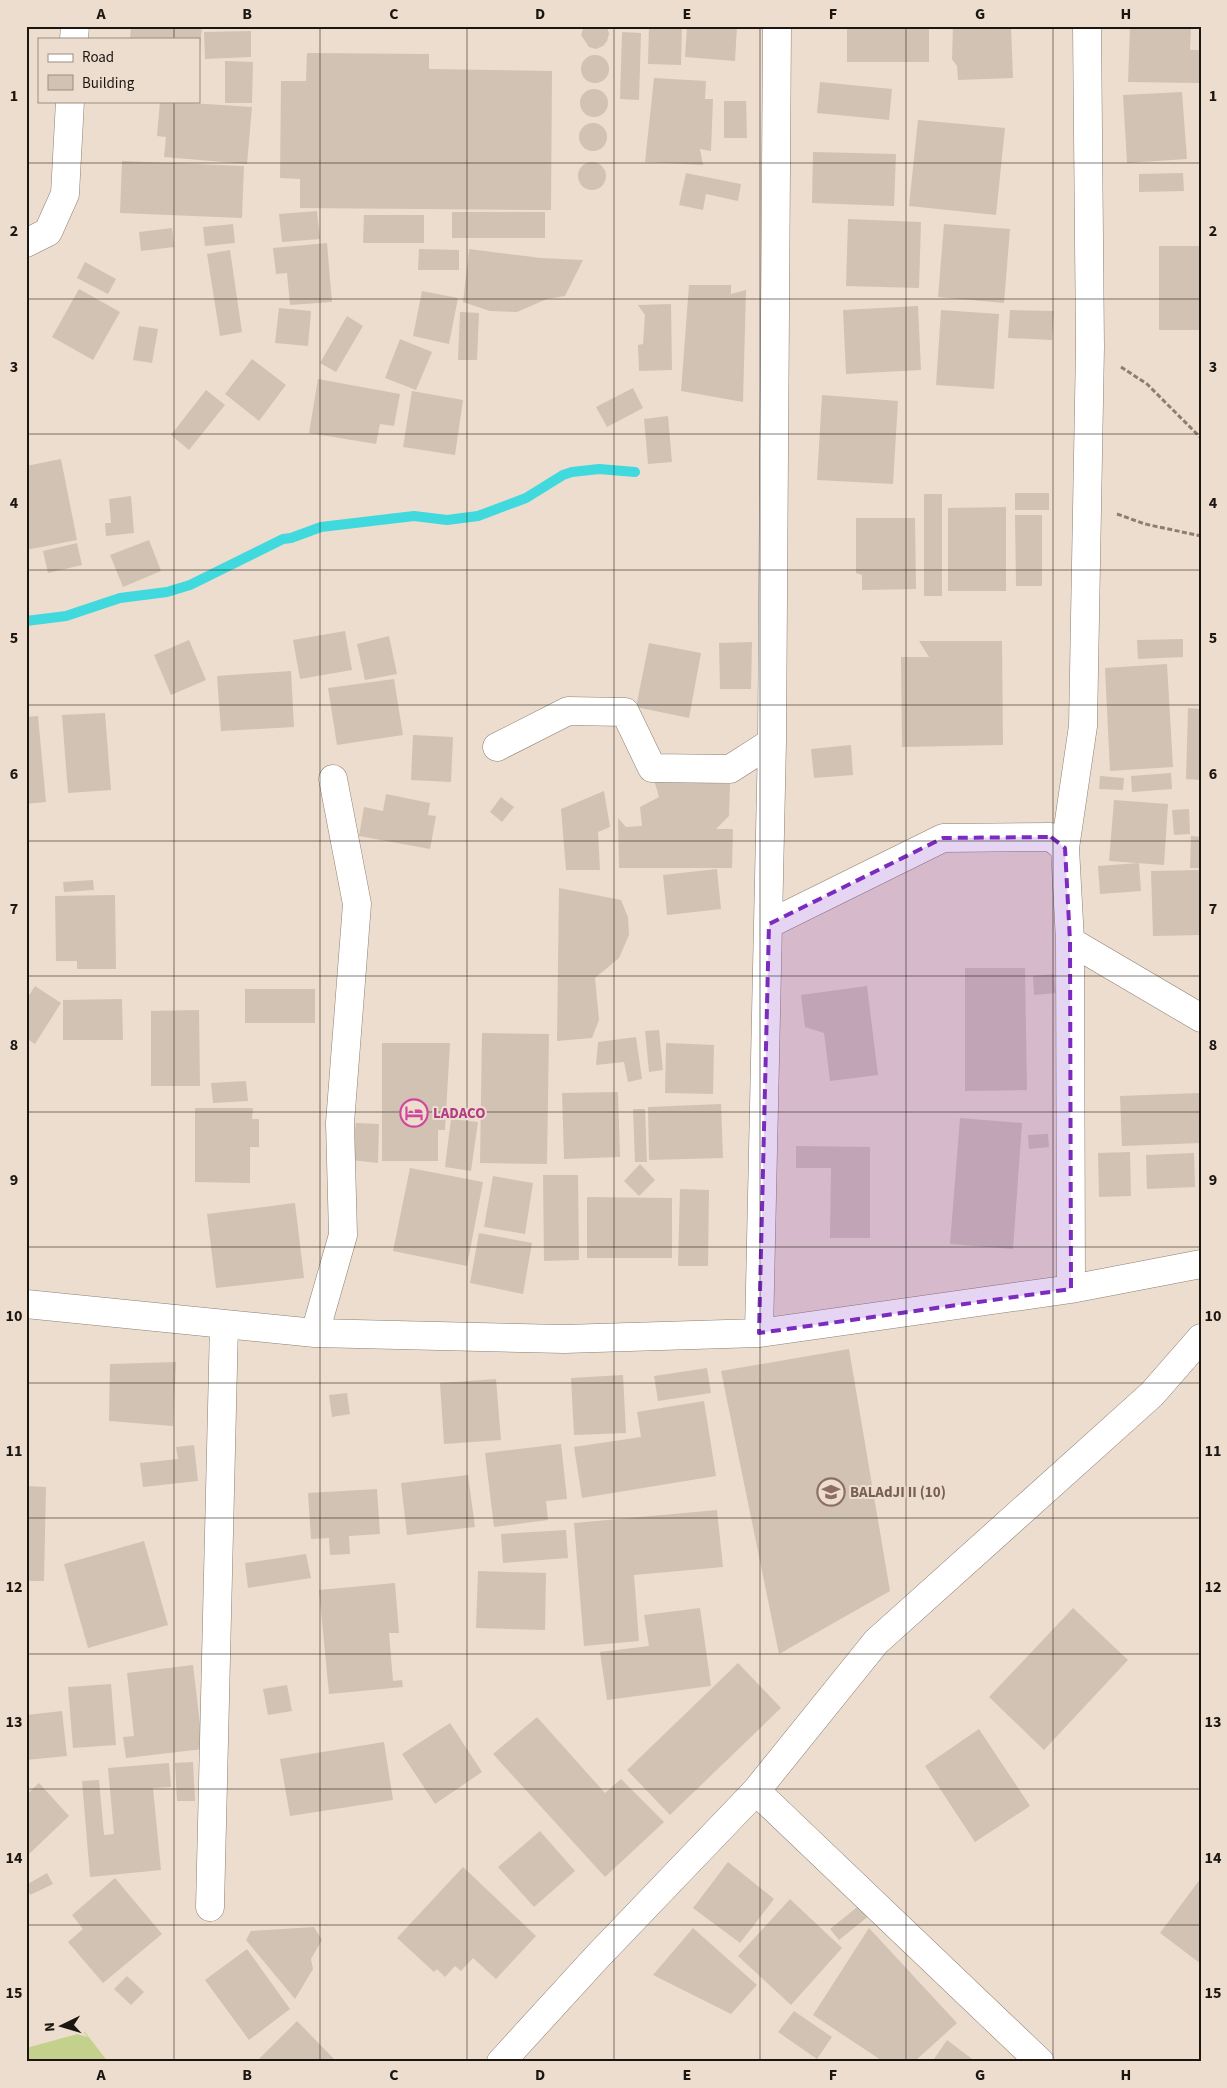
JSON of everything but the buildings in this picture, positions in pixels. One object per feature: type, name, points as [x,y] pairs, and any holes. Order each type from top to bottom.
[{"type":"street","points":[[759,1333],[772,742],[777,26]]},
{"type":"street","points":[[1071,1289],[1070,941],[1065,848],[1083,726],[1089,504],[1090,347],[1087,26]]},
{"type":"street","points":[[26,243],[48,232],[64,194],[70,102]]},
{"type":"street","points":[[497,747],[568,711],[625,712],[652,768],[730,769],[772,742]]},
{"type":"street","points":[[315,1333],[343,1235],[340,1123],[357,904],[334,779]]},
{"type":"street","points":[[769,924],[943,838],[1051,836],[1065,848]]},
{"type":"street","points":[[1070,941],[1201,1018]]},
{"type":"street","points":[[26,1304],[315,1333],[564,1339],[759,1333],[1071,1289],[1201,1264]]},
{"type":"street","points":[[210,1907],[224,1325]]},
{"type":"street","points":[[501,2062],[597,1957],[756,1791],[876,1642],[1152,1394],[1201,1338]]},
{"type":"street","points":[[756,1791],[1040,2062]]},
{"type":"path","points":[[1090,347],[1147,384],[1201,438]]},
{"type":"path","points":[[1089,504],[1145,524],[1201,536]]},
{"type":"highlighted area","points":[[1051,837],[1065,848],[1070,941],[1071,1289],[759,1333],[769,924],[943,838]]},
{"type":"green space","points":[[85,2032],[108,2062],[26,2062],[26,2048]]},
{"type":"waterway","points":[[26,621],[66,616],[120,598],[167,592],[190,585],[283,539],[321,527],[414,516],[447,520],[478,516],[526,498],[563,475],[572,472],[599,469],[635,472]]},
{"type":"place","name":"LADACO","points":[[414,1113]]},
{"type":"place","name":"BALAdJI II (10)","points":[[831,1492]]}]
